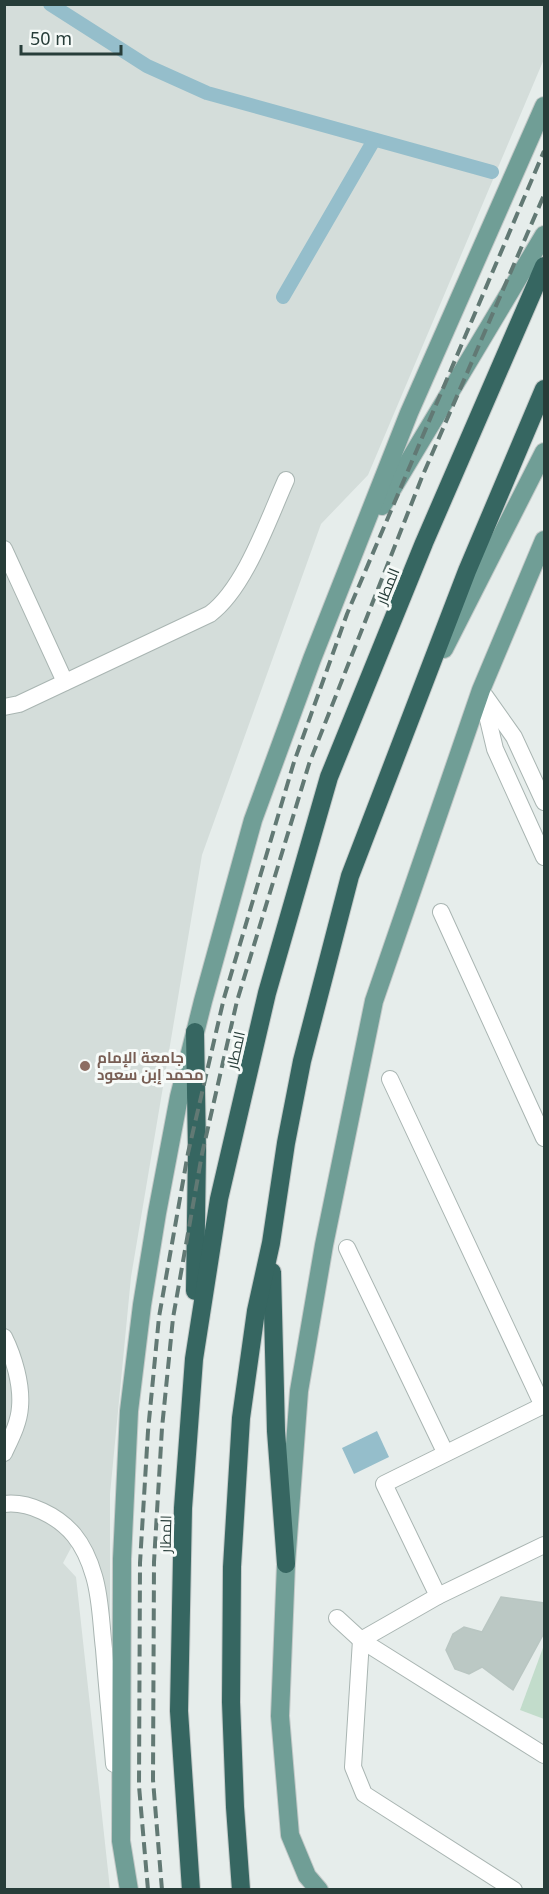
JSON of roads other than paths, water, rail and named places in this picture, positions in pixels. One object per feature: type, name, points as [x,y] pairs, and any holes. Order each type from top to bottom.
[{"type":"highway","name":"المطار","points":[[191,1890],[178,1711],[183,1508],[194,1359],[219,1199],[267,993],[329,777],[424,543],[544,266]]},
{"type":"highway","points":[[241,1890],[234,1806],[231,1702],[232,1567],[241,1418],[256,1311],[271,1243],[286,1143],[302,1061],[350,876],[467,571],[544,389]]},
{"type":"highway","points":[[194,1359],[198,1151],[195,1032]]},
{"type":"highway","points":[[271,1243],[276,1431],[286,1564]]},
{"type":"main road","points":[[129,1890],[121,1841],[122,1559],[129,1411],[142,1305],[179,1098],[253,820],[312,659],[409,413],[544,106]]},
{"type":"main road","points":[[357,546],[544,235]]},
{"type":"main road","points":[[411,715],[544,452]]},
{"type":"main road","points":[[319,1890],[307,1876],[290,1835],[280,1716],[286,1564],[299,1391],[324,1245],[374,1001],[481,690],[544,540]]},
{"type":"street","points":[[4,707],[19,704],[210,615],[220,607],[239,582],[286,480]]},
{"type":"street","points":[[4,549],[65,682]]},
{"type":"street","points":[[481,690],[514,737],[544,802]]},
{"type":"street","points":[[481,690],[495,749],[544,857]]},
{"type":"street","points":[[441,912],[544,1138]]},
{"type":"street","points":[[390,1079],[544,1405],[384,1484],[438,1596]]},
{"type":"street","points":[[347,1248],[445,1452]]},
{"type":"street","points":[[4,1337],[18,1381],[20,1407],[15,1428],[4,1453]]},
{"type":"street","points":[[4,1504],[13,1503],[35,1508],[58,1520],[74,1535],[94,1577],[101,1621],[121,1841]]},
{"type":"street","points":[[361,1640],[438,1596],[544,1545]]},
{"type":"street","points":[[337,1618],[361,1640],[544,1755]]},
{"type":"street","points":[[361,1640],[353,1767],[364,1794],[514,1890]]},
{"type":"water","points":[[377,1431],[389,1457],[354,1474],[342,1448]]},
{"type":"waterway","points":[[50,4],[147,66],[207,93],[492,172]]},
{"type":"waterway","points":[[283,297],[374,140]]},
{"type":"railway","points":[[148,1890],[139,1786],[140,1563],[148,1431],[159,1317],[188,1153],[224,998],[294,762],[347,614],[544,151]]},
{"type":"railway","points":[[162,1890],[153,1780],[154,1562],[162,1428],[173,1318],[202,1154],[237,1001],[309,764],[422,477],[544,195]]},
{"type":"place","name":"جامعة الإمام محمد إبن سعود","points":[[85,1066]]}]
